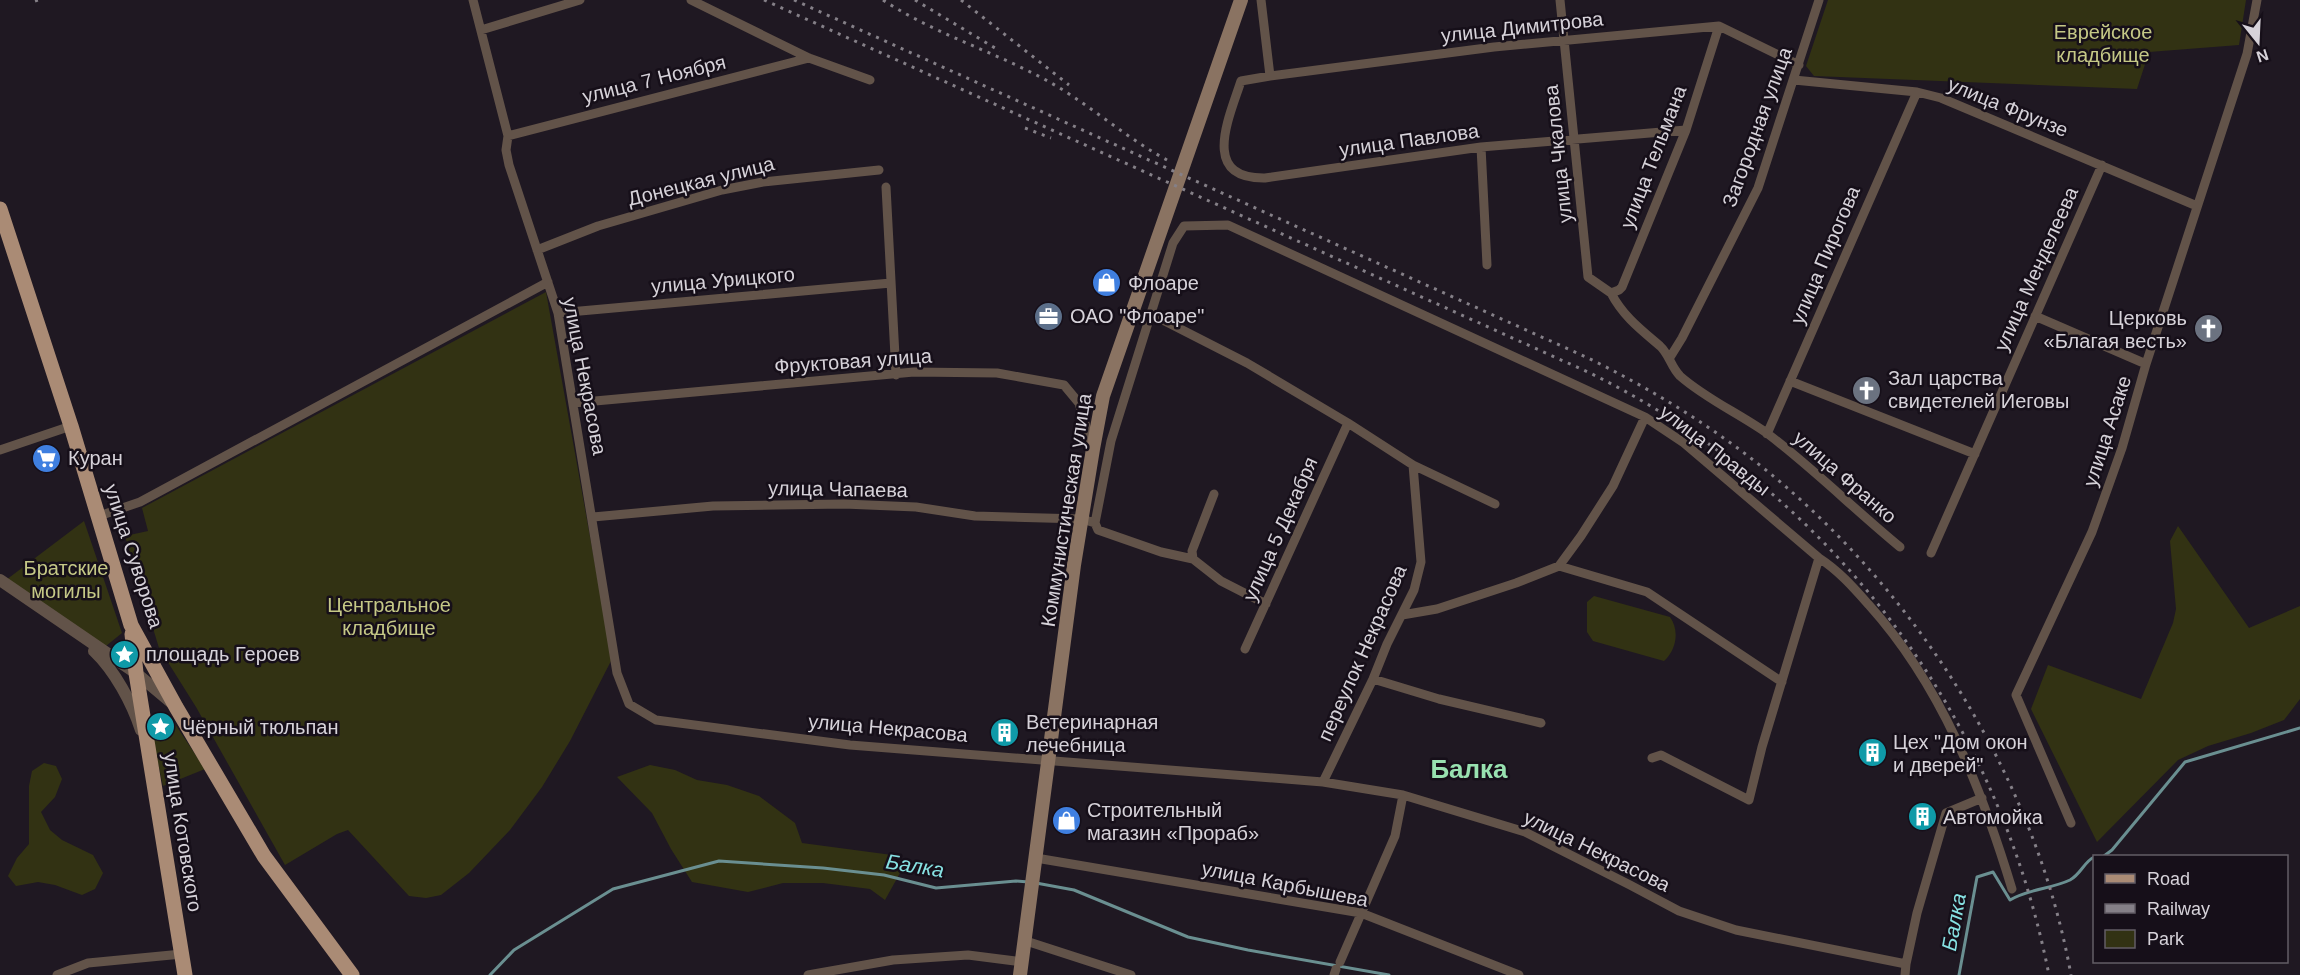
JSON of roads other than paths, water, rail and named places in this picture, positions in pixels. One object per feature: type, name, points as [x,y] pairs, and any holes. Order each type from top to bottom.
[{"type":"main road","name":"Коммунистическая улица","points":[[1022,969],[1049,760],[1088,521],[1093,449],[1103,396],[1241,0]]},
{"type":"main road","name":"улица Суворова","points":[[0,209],[99,516],[131,625],[176,707],[264,856],[352,975]]},
{"type":"main road","name":"улица Котовского","points":[[131,625],[136,673],[185,975]]},
{"type":"street","name":"улица Некрасова","points":[[473,0],[508,136],[506,150],[509,165],[518,198],[558,313],[617,673],[629,704],[656,720],[850,745],[1323,782],[1402,795],[1525,832],[1679,911],[1736,930],[1906,963]]},
{"type":"street","points":[[481,30],[580,0]]},
{"type":"street","points":[[691,0],[809,58],[870,80]]},
{"type":"street","points":[[1261,0],[1270,76]]},
{"type":"street","name":"улица Чкалова","points":[[1560,0],[1588,278],[1611,293]]},
{"type":"street","name":"Загородная улица","points":[[1670,359],[1758,188],[1819,0]]},
{"type":"street","name":"улица Асаке","points":[[2071,824],[2016,695],[2092,532],[2122,448],[2146,364],[2247,54],[2257,0]]},
{"type":"street","points":[[1719,26],[1799,65]]},
{"type":"street","name":"улица Димитрова","points":[[1241,81],[1494,47],[1719,26]]},
{"type":"street","name":"улица Тельмана","points":[[1611,293],[1622,287],[1686,130],[1719,26]]},
{"type":"street","name":"улица 7 Ноября","points":[[508,136],[809,58]]},
{"type":"street","name":"улица Фрунзе","points":[[1794,80],[1917,92],[1941,98],[2198,206]]},
{"type":"street","name":"улица Павлова","points":[[1241,81],[1224,135],[1223,148],[1225,157],[1231,166],[1250,179],[1481,147],[1686,130]]},
{"type":"street","name":"улица Пирогова","points":[[1767,434],[1917,92]]},
{"type":"street","points":[[1481,147],[1487,265]]},
{"type":"street","name":"улица Менделеева","points":[[1932,553],[2102,165]]},
{"type":"street","name":"Донецкая улица","points":[[537,250],[598,226],[722,190],[763,182],[879,170]]},
{"type":"street","points":[[886,187],[896,375]]},
{"type":"street","name":"улица Правды","points":[[1151,314],[1173,243],[1185,226],[1228,225],[1645,417],[1684,443],[1819,558],[1838,570],[1892,631],[1943,710],[1992,823],[2012,889]]},
{"type":"street","name":"улица Некрасова","points":[[99,516],[140,502],[548,282]]},
{"type":"street","name":"улица Урицкого","points":[[558,313],[891,283]]},
{"type":"street","name":"улица Франко","points":[[1611,293],[1623,314],[1661,347],[1677,372],[1688,382],[1767,434],[1828,483],[1862,516],[1900,547]]},
{"type":"street","points":[[1266,604],[1221,581],[1193,560],[1161,552],[1098,530],[1088,521],[1151,314],[1246,363],[1348,423],[1413,465],[1495,504]]},
{"type":"street","points":[[2035,316],[2146,364]]},
{"type":"street","name":"Фруктовая улица","points":[[573,403],[914,372],[998,373],[1064,385],[1078,403],[1093,449]]},
{"type":"street","points":[[1790,381],[1975,454]]},
{"type":"street","points":[[1402,615],[1437,609],[1559,566],[1613,486],[1645,417]]},
{"type":"street","name":"улица 5 Декабря","points":[[1245,649],[1348,423]]},
{"type":"street","points":[[0,450],[70,426]]},
{"type":"street","name":"переулок Некрасова","points":[[1323,782],[1414,590],[1421,562],[1413,465]]},
{"type":"street","points":[[1193,560],[1192,551],[1214,494]]},
{"type":"street","name":"улица Чапаева","points":[[593,517],[713,506],[844,504],[916,507],[975,516],[1088,521]]},
{"type":"street","points":[[1652,758],[1661,755],[1749,800],[1762,747],[1819,558]]},
{"type":"street","points":[[1559,566],[1647,592],[1782,682]]},
{"type":"street","points":[[0,580],[136,673],[176,707]]},
{"type":"street","points":[[69,627],[103,660],[122,689],[141,728],[153,774]]},
{"type":"street","points":[[1373,679],[1439,699],[1541,723]]},
{"type":"street","points":[[1336,968],[1395,836],[1402,795]]},
{"type":"street","points":[[1905,975],[1917,914],[1946,813],[1982,798]]},
{"type":"street","name":"улица Карбышева","points":[[1036,858],[1361,913],[1519,975]]},
{"type":"street","points":[[1026,941],[1131,975]]},
{"type":"street","points":[[57,975],[88,963],[182,954]]},
{"type":"street","points":[[808,975],[893,960],[968,955],[1022,969]]},
{"type":"waterway","name":"Балка","points":[[2105,855],[2112,850],[2185,762],[2300,728]]},
{"type":"waterway","name":"Балка","points":[[1959,975],[1977,877],[1993,872],[2010,900],[2070,880],[2093,858]]},
{"type":"waterway","name":"Балка","points":[[490,975],[514,950],[613,889],[719,861],[823,868],[884,875],[936,888],[1016,881],[1029,882]]},
{"type":"waterway","name":"Балка","points":[[1036,883],[1074,890],[1188,937],[1389,975]]},
{"type":"railway","points":[[764,0],[1590,373],[1677,422],[1756,480],[1827,546],[1890,620],[1944,700],[1989,787],[2024,879],[2049,975]]},
{"type":"railway","points":[[794,0],[1586,357],[1668,401],[1745,454],[1793,493],[1843,541],[1890,594],[1933,651],[1972,711],[2005,774],[2033,839],[2055,907],[2071,975]]},
{"type":"railway","points":[[883,0],[922,23],[1003,59],[1060,88],[1167,160]]},
{"type":"railway","points":[[915,0],[1000,51]]},
{"type":"railway","points":[[961,0],[1069,85]]},
{"type":"railway","points":[[1025,128],[1051,138]]},
{"type":"place","name":"Флоаре","points":[[1107,283]]},
{"type":"place","name":"ОАО \"Флоаре\"","points":[[1049,316]]},
{"type":"place","name":"Церковь «Благая весть»","points":[[2208,329]]},
{"type":"place","name":"Зал царства свидетелей Иеговы","points":[[1867,390]]},
{"type":"place","name":"Куран","points":[[47,458]]},
{"type":"place","name":"площадь Героев","points":[[125,654]]},
{"type":"place","name":"Чёрный тюльпан","points":[[161,727]]},
{"type":"place","name":"Ветеринарная лечебница","points":[[1005,733]]},
{"type":"place","name":"Цех \"Дом окон и дверей\"","points":[[1872,753]]},
{"type":"place","name":"Автомойка","points":[[1922,817]]},
{"type":"place","name":"Строительный магазин «Прораб»","points":[[1066,821]]},
{"type":"district","name":"Балка","points":[[1469,769]]},
{"type":"park label","name":"Еврейское кладбище","points":[[2103,44]]},
{"type":"park label","name":"Братские могилы","points":[[66,580]]},
{"type":"park label","name":"Центральное кладбище","points":[[389,616]]}]
